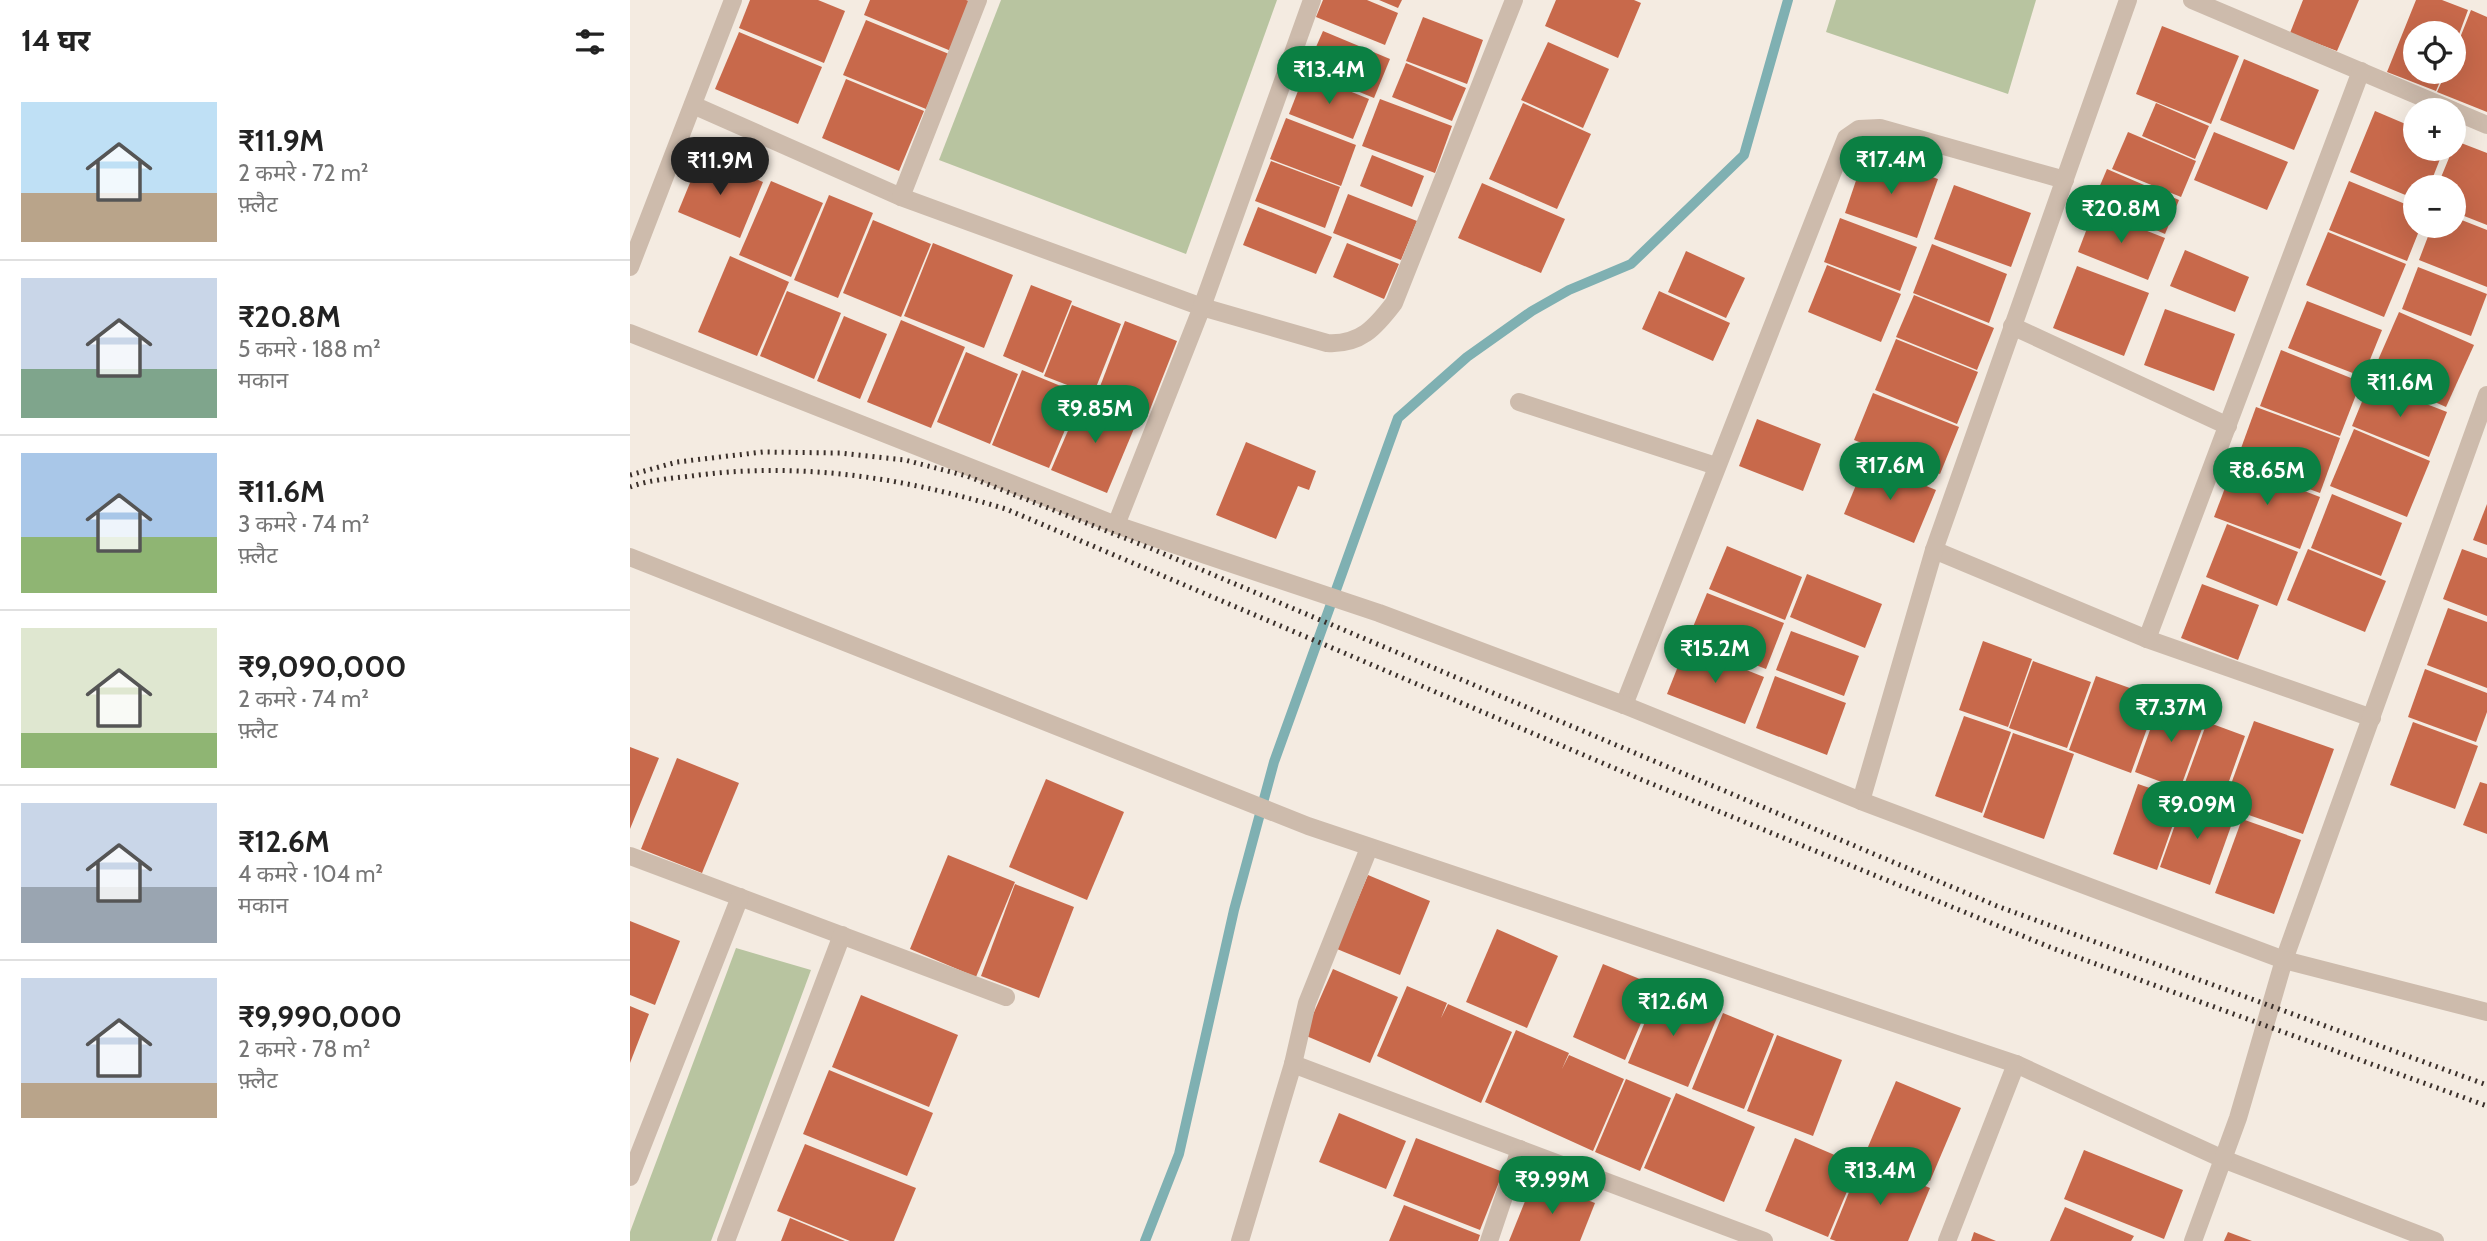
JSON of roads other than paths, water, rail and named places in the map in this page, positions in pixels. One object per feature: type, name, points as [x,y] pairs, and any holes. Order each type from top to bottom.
[{"type":"street","points":[[630,267],[733,0]]},
{"type":"street","points":[[901,197],[978,0]]},
{"type":"street","points":[[1116,525],[1202,307],[1312,0]]},
{"type":"street","points":[[694,105],[901,197],[1202,307],[1327,344],[1343,344],[1359,338],[1377,325],[1394,303],[1514,0]]},
{"type":"street","points":[[1861,801],[1934,550],[2129,0]]},
{"type":"street","points":[[2192,0],[2423,98]]},
{"type":"street","points":[[2147,639],[2361,71]]},
{"type":"street","points":[[2466,116],[2487,125]]},
{"type":"street","points":[[1624,705],[1846,138],[1859,129],[1880,128],[2065,180]]},
{"type":"street","points":[[2012,326],[2228,426]]},
{"type":"street","points":[[630,333],[1116,525],[1379,613],[1624,705],[1861,801],[2284,960],[2487,1012]]},
{"type":"street","points":[[2193,1241],[2238,1118],[2284,960],[2487,396]]},
{"type":"street","points":[[1519,402],[1716,466]]},
{"type":"street","points":[[1934,550],[2147,639],[2372,718]]},
{"type":"street","points":[[630,557],[1308,827],[2016,1064],[2223,1159],[2435,1241]]},
{"type":"street","points":[[1240,1241],[1293,1064],[1307,1003],[1368,848]]},
{"type":"street","points":[[630,856],[1006,997]]},
{"type":"street","points":[[630,1177],[740,897]]},
{"type":"street","points":[[726,1241],[842,935]]},
{"type":"street","points":[[1293,1064],[1764,1241]]},
{"type":"street","points":[[1947,1241],[2016,1064]]},
{"type":"street","points":[[1489,1241],[1520,1149]]},
{"type":"waterway","points":[[1145,1241],[1179,1154],[1234,910],[1274,762],[1398,418],[1467,357],[1532,311],[1569,290],[1631,264],[1744,155],[1788,0]]},
{"type":"railway","points":[[630,475],[677,462],[763,452],[840,453],[905,460],[967,476],[1150,548],[1997,906],[2487,1085]]},
{"type":"railway","points":[[630,487],[664,479],[738,471],[816,472],[892,481],[1006,509],[1640,779],[2052,948],[2487,1106]]}]
